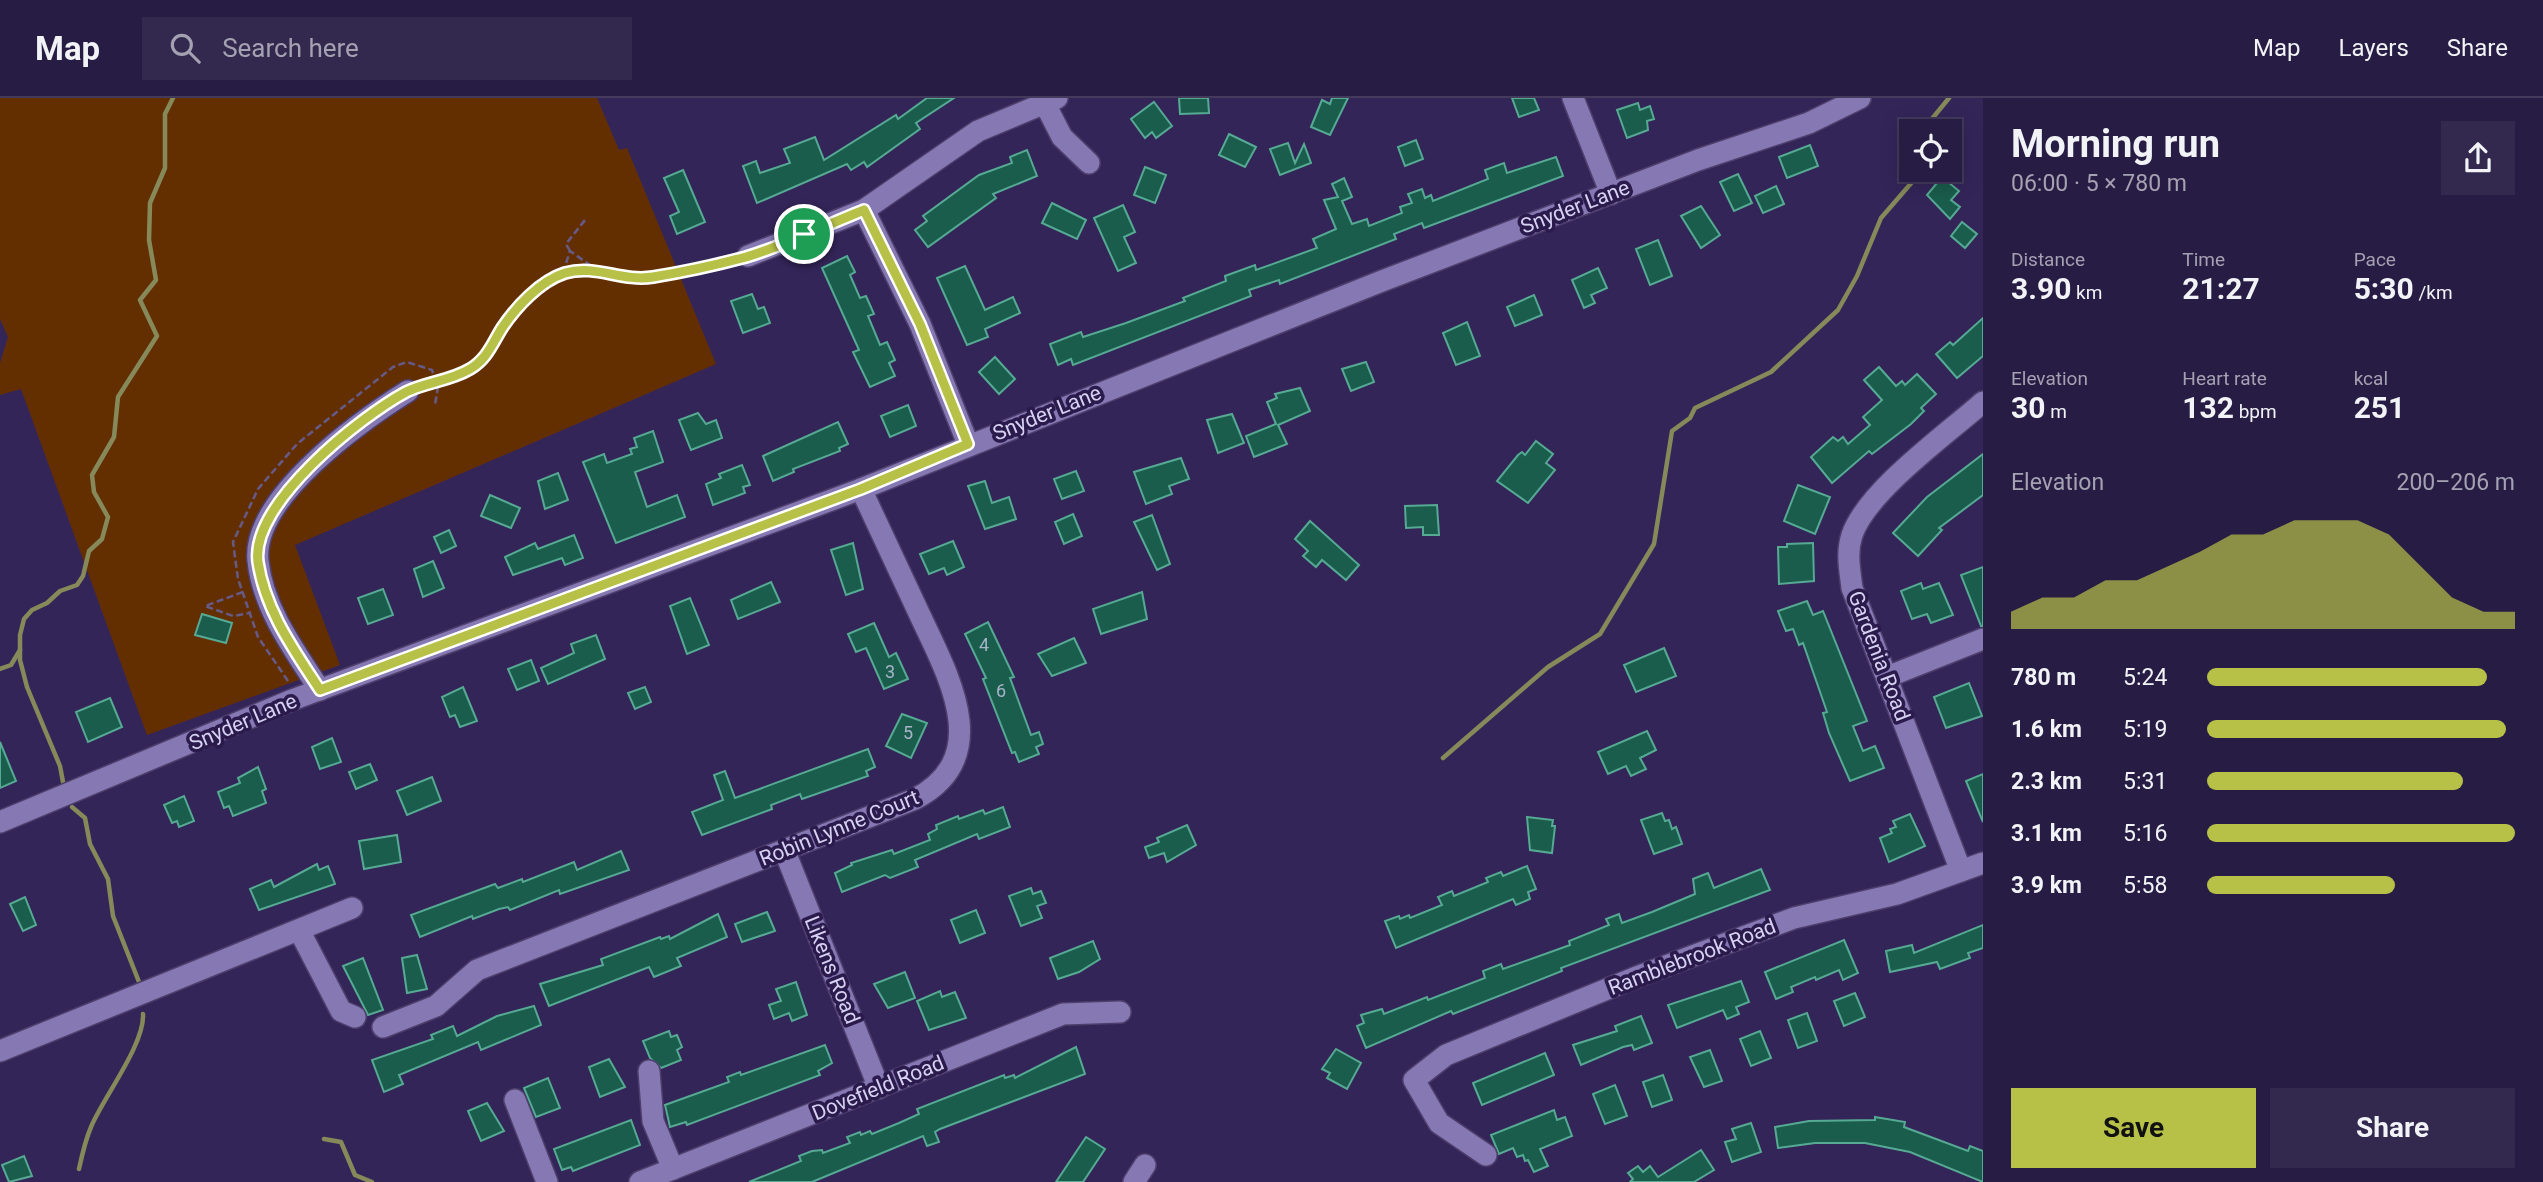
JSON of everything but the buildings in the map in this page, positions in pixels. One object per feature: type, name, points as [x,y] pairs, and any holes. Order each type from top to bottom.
[{"type":"street","points":[[1573,98],[1611,194]]},
{"type":"street","name":"Snyder Lane","points":[[0,822],[320,690],[861,489],[968,444],[1611,194],[1809,123],[1860,98]]},
{"type":"street","points":[[748,256],[864,210],[978,131],[1048,100],[1062,137],[1089,163]]},
{"type":"street","points":[[864,210],[920,324],[968,444]]},
{"type":"street","points":[[320,690],[283,632],[269,600],[258,560],[259,546],[278,506],[306,470],[372,414],[408,391]]},
{"type":"street","name":"Gardenia Road","points":[[1961,872],[1852,588],[1849,549],[1852,535],[1879,494],[1983,402]]},
{"type":"street","name":"Robin Lynne Court","points":[[383,1027],[436,1006],[477,970],[785,852],[929,792],[946,776],[959,738],[959,709],[952,688],[861,489]]},
{"type":"street","points":[[1887,677],[1983,639]]},
{"type":"street","name":"Likens Road","points":[[785,852],[879,1088]]},
{"type":"street","name":"Ramblebrook Road","points":[[1486,1155],[1439,1123],[1413,1080],[1446,1055],[1639,976],[1794,918],[1898,894],[1983,863]]},
{"type":"street","points":[[0,1051],[352,908]]},
{"type":"street","points":[[299,930],[341,1011],[355,1017]]},
{"type":"street","name":"Dovefield Road","points":[[640,1182],[1063,1014],[1120,1012]]},
{"type":"street","points":[[649,1071],[653,1121],[673,1169]]},
{"type":"street","points":[[515,1100],[547,1182]]},
{"type":"path","points":[[585,220],[566,244],[570,251],[597,271]]},
{"type":"path","points":[[563,274],[570,251]]},
{"type":"path","points":[[408,391],[451,379],[482,360],[518,307],[539,288],[563,274],[597,271],[630,280],[748,256]]},
{"type":"path","points":[[243,592],[205,606],[233,616],[250,613]]},
{"type":"shaded area","points":[[0,98],[597,98],[619,150],[627,148],[716,364],[295,545],[340,665],[147,735],[21,389],[0,395],[0,363],[8,337],[0,319]]},
{"type":"waterway","points":[[63,782],[60,766],[27,687],[20,660],[20,635],[24,619],[32,610],[47,603],[60,591],[77,585],[83,576],[89,551],[102,539],[108,517],[94,492],[92,475],[114,437],[118,397],[157,336],[140,300],[156,280],[149,240],[150,203],[165,168],[165,114],[173,98]]},
{"type":"waterway","points":[[1932,119],[1949,98]]},
{"type":"waterway","points":[[1443,758],[1548,667],[1600,634],[1654,544],[1672,431],[1690,418],[1695,408],[1771,372],[1838,310],[1857,276],[1881,218],[1912,182]]},
{"type":"waterway","points":[[0,669],[11,665],[20,650]]},
{"type":"waterway","points":[[72,807],[85,818],[90,844],[108,879],[113,916],[141,987]]},
{"type":"waterway","points":[[79,1169],[91,1127],[131,1055],[142,1026],[143,1014]]},
{"type":"waterway","points":[[324,1139],[341,1142],[355,1175],[372,1182]]},
{"type":"route","points":[[864,210],[920,324],[968,444],[861,489],[320,690],[283,632],[269,600],[258,560],[259,546],[266,526],[278,506],[297,479],[324,452],[372,414],[408,391],[451,379],[470,369],[482,360],[494,345],[518,307],[539,288],[563,274],[580,270],[597,271],[630,280],[654,277],[748,256],[804,234],[864,210]]}]
